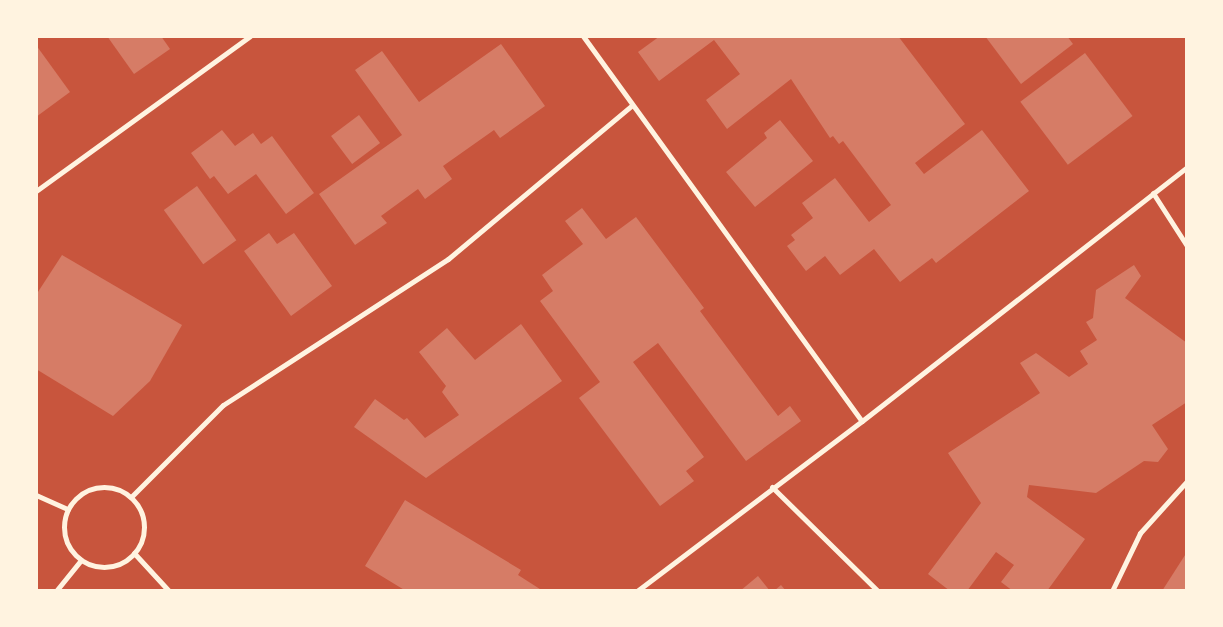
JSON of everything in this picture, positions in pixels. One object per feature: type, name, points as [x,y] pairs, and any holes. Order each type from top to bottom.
[{"type":"street","points":[[36,190],[250,36]]},
{"type":"street","points":[[582,36],[862,421]]},
{"type":"street","points":[[131,497],[223,405],[448,259],[632,105]]},
{"type":"street","points":[[637,591],[772,487],[862,421],[1187,167]]},
{"type":"street","points":[[1153,192],[1187,246]]},
{"type":"street","points":[[1112,591],[1140,533],[1187,481]]},
{"type":"street","points":[[104,487],[118,489],[131,497],[140,509],[144,524],[142,540],[134,553],[123,562],[109,566],[94,566],[81,560],[65,537],[68,509],[83,494],[104,487]]},
{"type":"street","points":[[772,487],[878,591]]},
{"type":"street","points":[[36,495],[68,509]]},
{"type":"street","points":[[134,553],[169,591]]},
{"type":"street","points":[[56,591],[81,560]]},
{"type":"building","points":[[107,36],[161,36],[170,49],[134,74]]},
{"type":"building","points":[[660,36],[898,36],[965,124],[915,163],[924,174],[982,130],[1029,191],[936,263],[932,258],[900,282],[874,249],[840,275],[825,256],[806,271],[787,246],[795,240],[791,235],[813,218],[802,203],[835,178],[869,222],[891,205],[843,141],[839,144],[833,136],[830,138],[791,79],[727,129],[706,100],[740,74],[714,40],[659,81],[638,52]]},
{"type":"building","points":[[985,36],[1067,36],[1073,44],[1021,84]]},
{"type":"building","points":[[501,44],[545,106],[500,138],[494,130],[443,166],[452,179],[425,199],[418,189],[381,216],[387,223],[355,245],[319,194],[402,135],[355,70],[382,51],[419,102]]},
{"type":"building","points":[[36,45],[70,92],[36,117]]},
{"type":"building","points":[[1085,53],[1133,116],[1068,165],[1020,102]]},
{"type":"building","points":[[359,115],[380,143],[352,164],[331,136]]},
{"type":"building","points":[[780,120],[813,161],[755,207],[726,172],[767,138],[764,133]]},
{"type":"building","points":[[222,130],[235,146],[253,133],[261,144],[272,136],[314,193],[286,214],[256,174],[228,194],[214,176],[210,179],[191,153]]},
{"type":"building","points":[[197,186],[236,240],[203,264],[164,210]]},
{"type":"building","points":[[582,208],[606,239],[636,217],[704,308],[700,311],[778,416],[790,406],[801,421],[746,461],[658,343],[633,362],[704,457],[686,471],[694,481],[660,506],[579,398],[600,382],[540,301],[553,291],[542,275],[583,244],[565,221]]},
{"type":"building","points":[[269,233],[277,244],[294,233],[332,286],[291,316],[244,251]]},
{"type":"building","points":[[62,255],[182,325],[150,381],[113,416],[36,369],[36,295]]},
{"type":"building","points":[[1134,265],[1141,276],[1125,298],[1187,343],[1187,402],[1152,425],[1168,449],[1158,462],[1144,461],[1096,493],[1029,485],[1027,497],[1085,539],[1047,591],[1013,591],[1001,582],[1014,565],[996,552],[967,591],[950,591],[928,574],[981,503],[948,453],[1040,393],[1020,363],[1036,353],[1069,377],[1088,364],[1080,351],[1097,340],[1086,322],[1093,318],[1096,290]]},
{"type":"building","points":[[521,324],[562,381],[426,478],[354,427],[375,399],[404,420],[407,418],[425,438],[459,415],[442,392],[446,386],[419,352],[447,328],[475,360]]},
{"type":"building","points":[[405,500],[521,570],[518,575],[543,591],[406,591],[365,566]]},
{"type":"building","points":[[1187,552],[1187,591],[1162,591]]},
{"type":"building","points":[[758,576],[770,591],[740,591]]},
{"type":"building","points":[[781,585],[786,591],[774,591]]}]
